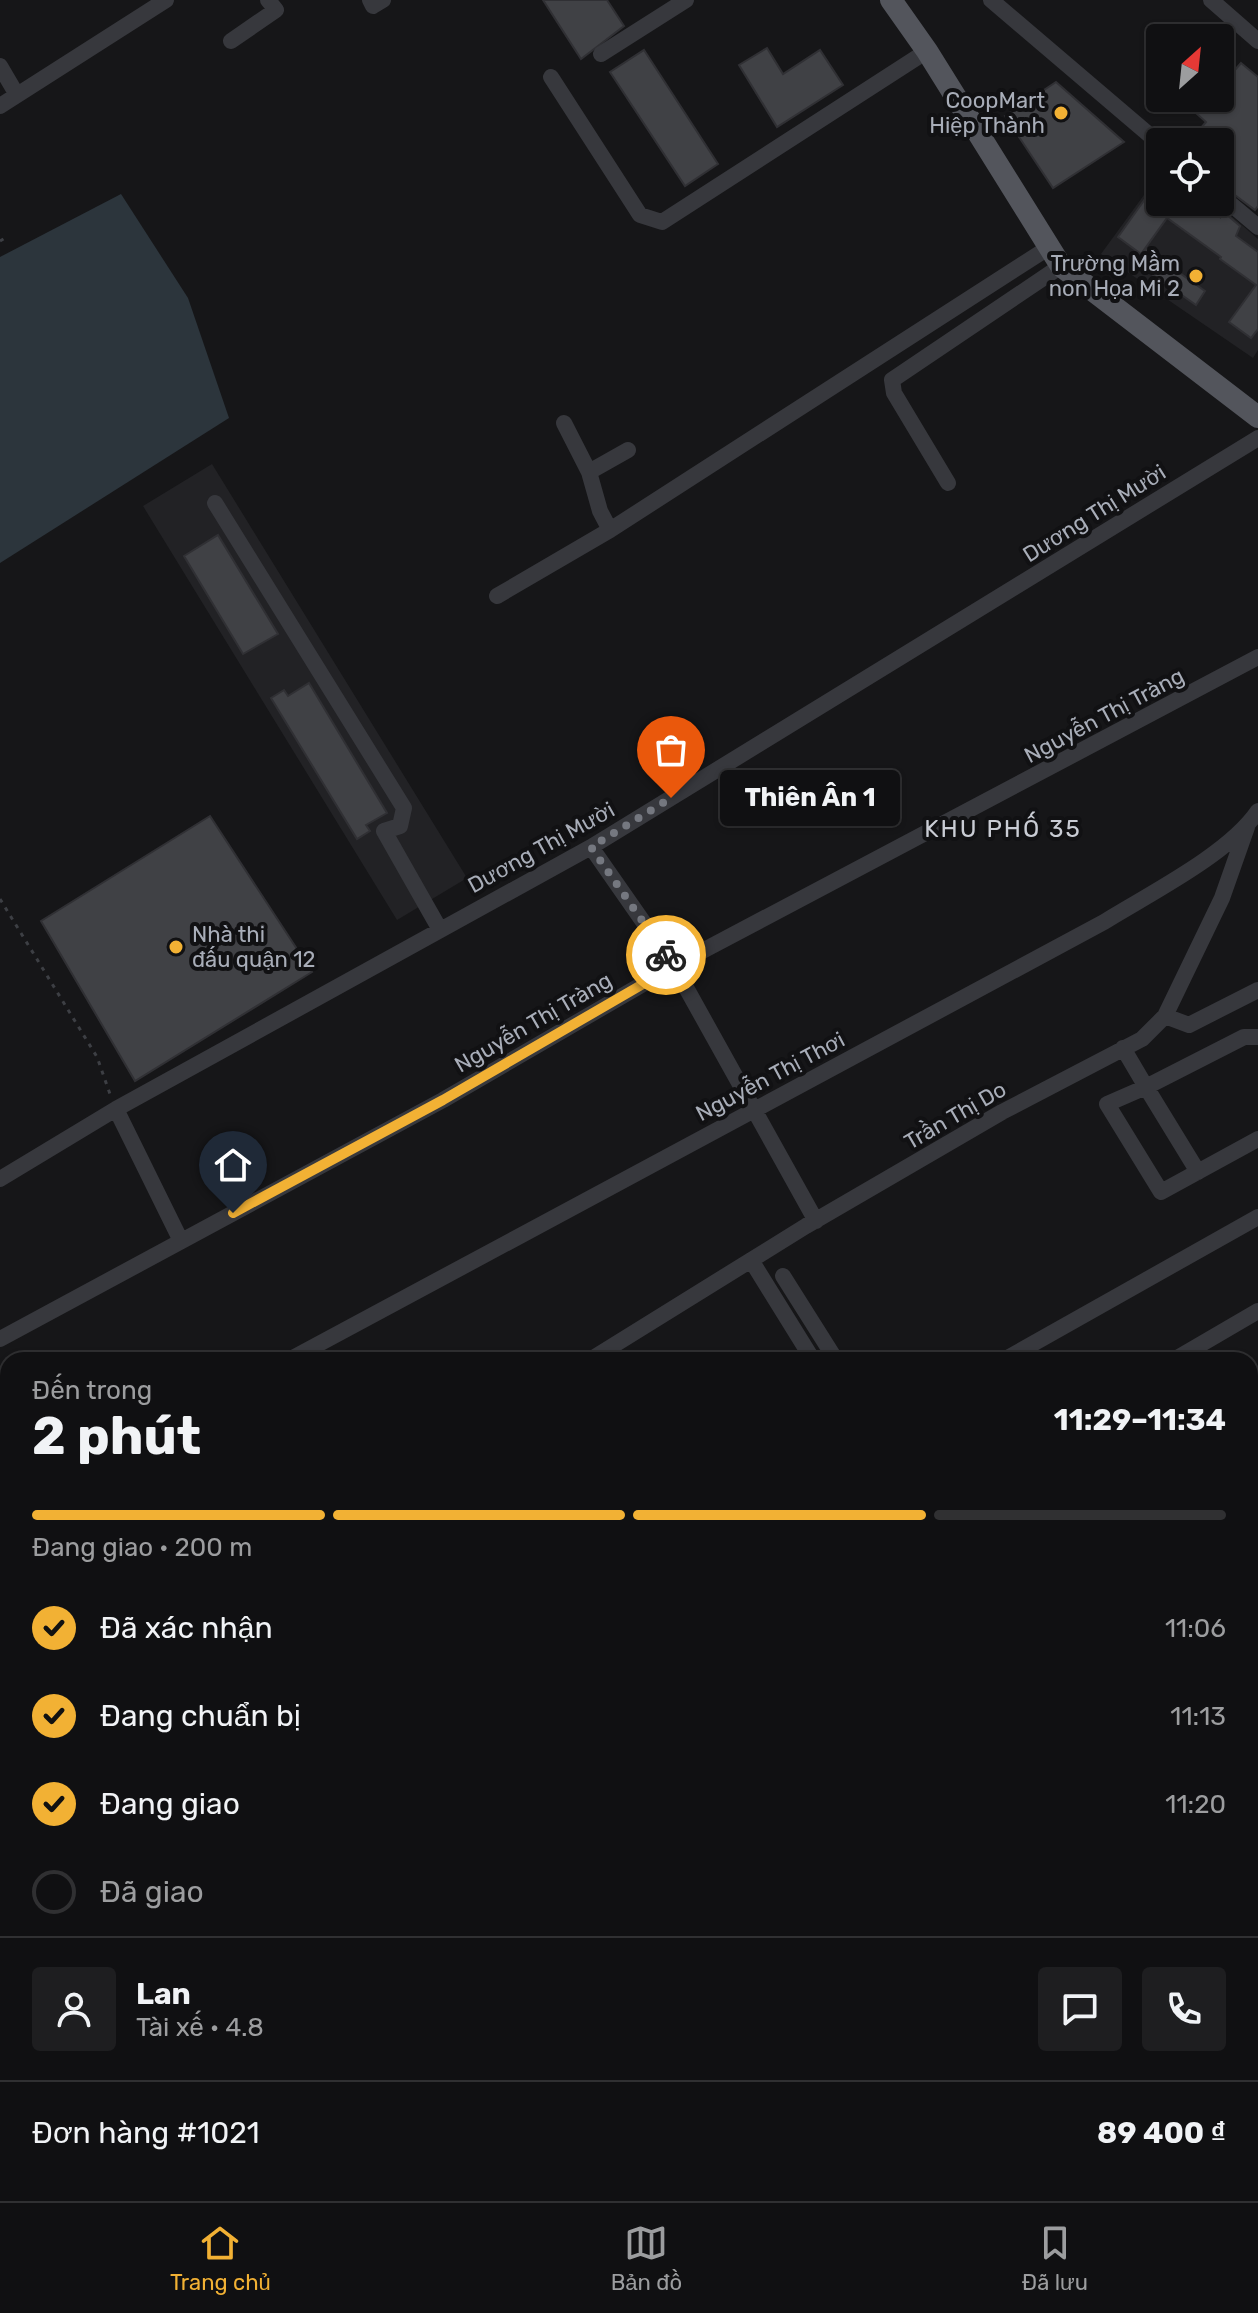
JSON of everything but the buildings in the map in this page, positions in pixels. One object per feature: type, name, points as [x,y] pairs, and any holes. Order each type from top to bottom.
[{"type":"main road","points":[[894,1],[1054,257],[1258,417]]},
{"type":"street","points":[[0,106],[166,0]]},
{"type":"street","points":[[231,41],[276,10],[268,0]]},
{"type":"street","points":[[370,0],[373,6],[383,0]]},
{"type":"street","points":[[601,54],[686,0]]},
{"type":"street","points":[[991,0],[1146,132]]},
{"type":"street","points":[[1211,0],[1258,41]]},
{"type":"street","points":[[551,77],[640,215],[662,222],[927,51]]},
{"type":"street","points":[[0,66],[17,95]]},
{"type":"street","points":[[1234,207],[1258,227]]},
{"type":"street","points":[[948,483],[894,393],[892,380],[1054,257]]},
{"type":"street","points":[[497,596],[1054,257]]},
{"type":"street","points":[[564,423],[589,472],[600,511],[610,530]]},
{"type":"street","name":"Dương Thị Mười","points":[[0,1179],[116,1109],[388,960],[439,928],[591,847],[1258,438]]},
{"type":"street","points":[[589,472],[628,450]]},
{"type":"street","points":[[215,503],[404,808],[400,826],[384,831],[439,928]]},
{"type":"street","name":"Nguyễn Thị Tràng","points":[[0,1339],[443,1100],[674,966],[1258,657]]},
{"type":"street","name":"Nguyễn Thị Thơi","points":[[304,1352],[1104,922],[1178,877],[1247,827],[1258,811]]},
{"type":"street","name":"Trần Thị Do","points":[[603,1352],[751,1260],[1002,1112],[1142,1039],[1165,1016],[1222,898],[1247,827]]},
{"type":"street","points":[[591,847],[674,966],[816,1221]]},
{"type":"street","points":[[1165,1016],[1189,1025],[1258,990]]},
{"type":"street","points":[[1258,1037],[1244,1037],[1107,1104],[1161,1192],[1258,1139]]},
{"type":"street","points":[[1123,1048],[1198,1172]]},
{"type":"street","points":[[116,1109],[181,1241]]},
{"type":"street","points":[[1018,1352],[1258,1217]]},
{"type":"street","points":[[751,1260],[808,1352]]},
{"type":"street","points":[[783,1276],[831,1352]]},
{"type":"street","points":[[1188,1352],[1258,1311]]},
{"type":"path","points":[[0,241],[7,237]]},
{"type":"path","points":[[0,899],[97,1057],[116,1109]]},
{"type":"shaded area","name":"Trường Mầm non Họa Mi 2","points":[[1146,192],[1146,216],[1231,216],[1258,239],[1258,350],[1253,358],[1101,254]]},
{"type":"shaded area","points":[[121,194],[188,298],[229,418],[0,563],[0,257]]},
{"type":"shaded area","points":[[212,464],[467,878],[397,920],[143,506]]},
{"type":"way so far","points":[[666,955],[591,847],[671,798]]},
{"type":"place","name":"CoopMart Hiệp Thành","points":[[1061,113]]},
{"type":"place","name":"Trường Mầm non Họa Mi 2","points":[[1196,276]]},
{"type":"place","name":"Thiên Ân 1","points":[[671,798]]},
{"type":"place","name":"Nhà thi đấu quận 12","points":[[176,947]]},
{"type":"district","name":"KHU PHỐ 35","points":[[1003,829]]},
{"type":"route","points":[[233,1213],[443,1100],[674,966],[666,955]]}]
